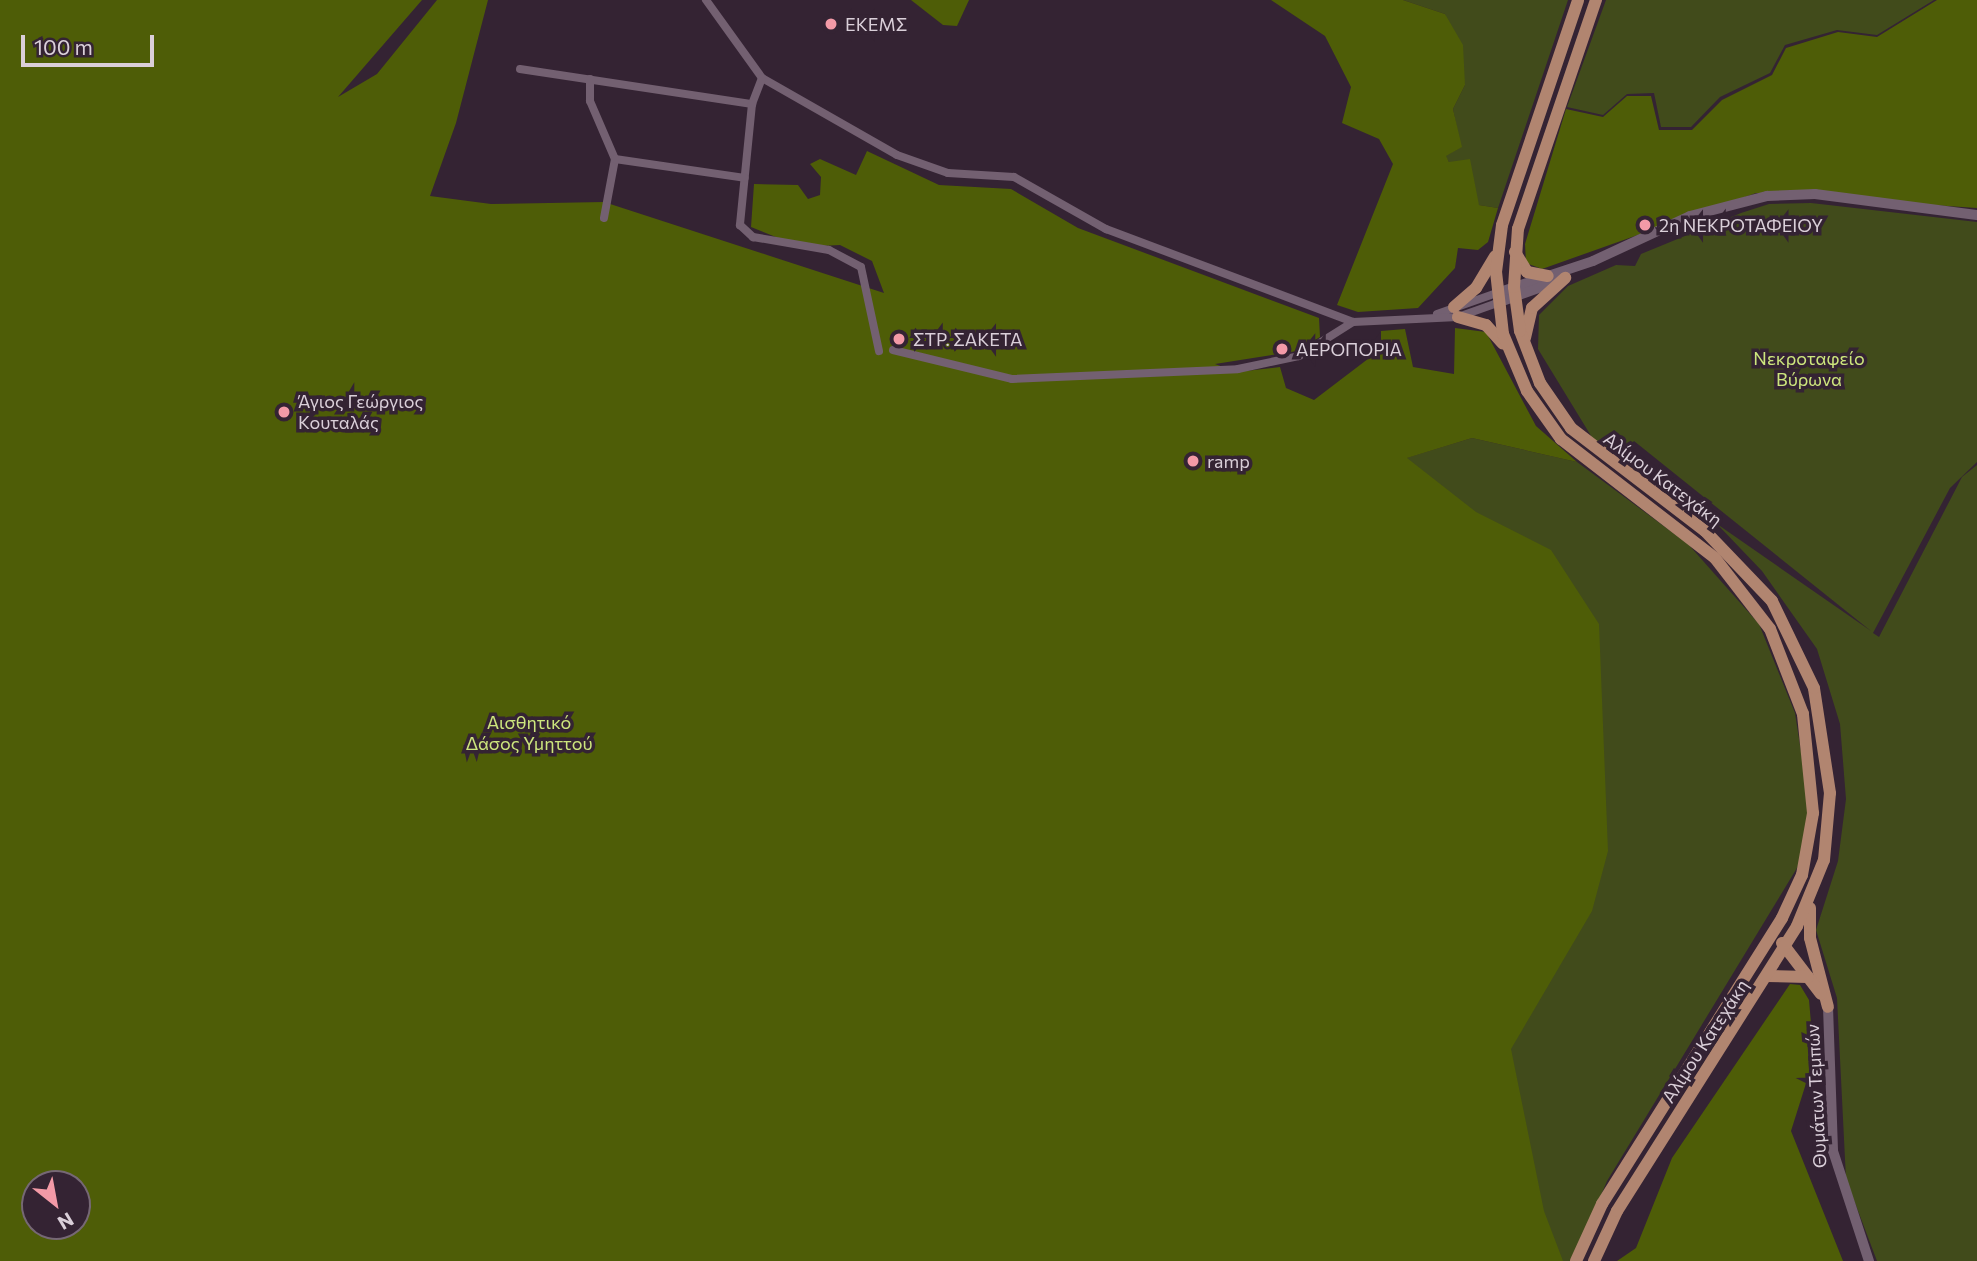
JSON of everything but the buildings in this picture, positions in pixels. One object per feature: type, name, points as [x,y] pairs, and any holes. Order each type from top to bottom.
[{"type":"main road","name":"Αλίμου Κατεχάκη","points":[[1576,1261],[1602,1204],[1782,918],[1808,855],[1813,792],[1803,714],[1780,649],[1715,558],[1561,439],[1511,358],[1497,298],[1497,249],[1578,0]]},
{"type":"main road","name":"Αλίμου Κατεχάκη","points":[[1594,1261],[1617,1211],[1767,976],[1810,900],[1828,839],[1829,766],[1820,709],[1796,642],[1732,555],[1571,428],[1527,352],[1514,293],[1515,250],[1596,0]]},
{"type":"main road","points":[[1497,249],[1476,288],[1456,312],[1494,331],[1511,358]]},
{"type":"main road","points":[[1515,250],[1527,272],[1548,276]]},
{"type":"main road","points":[[1527,352],[1532,308],[1565,278]]},
{"type":"main road","points":[[1810,900],[1810,938],[1828,1007]]},
{"type":"main road","points":[[1782,918],[1783,950],[1808,977],[1828,1007]]},
{"type":"main road","points":[[1767,976],[1808,977]]},
{"type":"street","points":[[706,0],[762,78],[923,168],[1014,177],[1106,229],[1353,322],[1456,312],[1565,278],[1593,261],[1690,216],[1767,195],[1815,194],[1977,215]]},
{"type":"street","points":[[520,69],[752,104]]},
{"type":"street","points":[[762,78],[752,104],[745,178],[744,231],[829,250],[861,267],[879,351]]},
{"type":"street","points":[[590,79],[590,101],[615,159],[604,218]]},
{"type":"street","points":[[615,159],[745,178]]},
{"type":"street","points":[[1514,293],[1548,276],[1593,261]]},
{"type":"street","points":[[893,350],[1012,379],[1178,373],[1286,360],[1353,322]]},
{"type":"street","name":"Θυμάτων Τεμπών","points":[[1828,1007],[1833,1151],[1869,1261]]},
{"type":"green space","name":"Αισθητικό Δάσος Υμηττού","points":[[0,0],[422,0],[338,97],[377,74],[437,0],[488,0],[456,123],[430,196],[491,204],[604,202],[884,293],[872,261],[840,245],[801,247],[751,227],[754,184],[798,185],[808,199],[820,195],[821,177],[810,164],[820,159],[856,175],[867,151],[939,185],[1011,189],[1078,228],[1319,318],[1320,337],[1297,351],[1215,364],[1237,372],[1280,367],[1286,388],[1314,400],[1381,349],[1381,331],[1405,329],[1413,367],[1454,374],[1455,328],[1486,332],[1536,426],[1577,462],[1472,438],[1407,458],[1476,512],[1551,550],[1599,624],[1608,851],[1592,911],[1511,1049],[1544,1211],[1563,1261],[0,1261]]},
{"type":"green space","points":[[911,0],[969,0],[957,26],[943,25]]},
{"type":"green space","points":[[1271,0],[1403,0],[1445,14],[1463,45],[1465,85],[1453,109],[1462,147],[1446,156],[1449,162],[1470,159],[1479,205],[1498,208],[1488,242],[1478,250],[1458,248],[1455,268],[1418,308],[1358,312],[1337,305],[1393,164],[1379,139],[1342,123],[1351,87],[1325,36]]},
{"type":"green space","points":[[1403,0],[1568,0],[1498,208],[1479,205],[1445,156],[1461,147],[1453,109],[1465,85],[1445,14]]},
{"type":"green space","points":[[1606,0],[1934,0],[1877,35],[1837,30],[1785,45],[1770,73],[1720,97],[1691,127],[1661,127],[1654,93],[1627,94],[1603,115],[1567,107]]},
{"type":"green space","points":[[1937,0],[1977,0],[1977,208],[1756,193],[1542,269],[1526,263],[1525,244],[1566,109],[1603,117],[1627,96],[1651,96],[1659,130],[1692,130],[1722,100],[1772,75],[1786,48],[1838,32],[1877,37]]},
{"type":"green space","name":"Νεκροταφείο Βύρωνα","points":[[1811,203],[1977,222],[1977,462],[1950,488],[1873,633],[1879,637],[1962,477],[1977,465],[1977,1261],[1877,1261],[1846,1179],[1837,998],[1816,930],[1838,861],[1846,799],[1840,724],[1817,649],[1762,571],[1717,524],[1871,631],[1634,441],[1618,458],[1611,447],[1596,444],[1538,349],[1539,315],[1568,286],[1616,265],[1635,266],[1641,254],[1741,213],[1769,204]]},
{"type":"green space","points":[[1472,438],[1577,462],[1688,544],[1759,624],[1795,713],[1808,809],[1800,863],[1607,1181],[1573,1261],[1165,1261],[1393,462]]},
{"type":"green space","points":[[1790,984],[1800,985],[1809,1000],[1814,1058],[1791,1131],[1843,1261],[1617,1261],[1636,1248],[1672,1158]]},
{"type":"place","name":"ΕΚΕΜΣ","points":[[831,24]]},
{"type":"place","name":"2η ΝΕΚΡΟΤΑΦΕΙΟΥ","points":[[1645,225]]},
{"type":"place","name":"ΣΤΡ. ΣΑΚΕΤΑ","points":[[899,339]]},
{"type":"place","name":"ΑΕΡΟΠΟΡΙΑ","points":[[1282,349]]},
{"type":"place","name":"Άγιος Γεώργιος Κουταλάς","points":[[284,412]]},
{"type":"place","name":"ramp","points":[[1193,461]]}]
